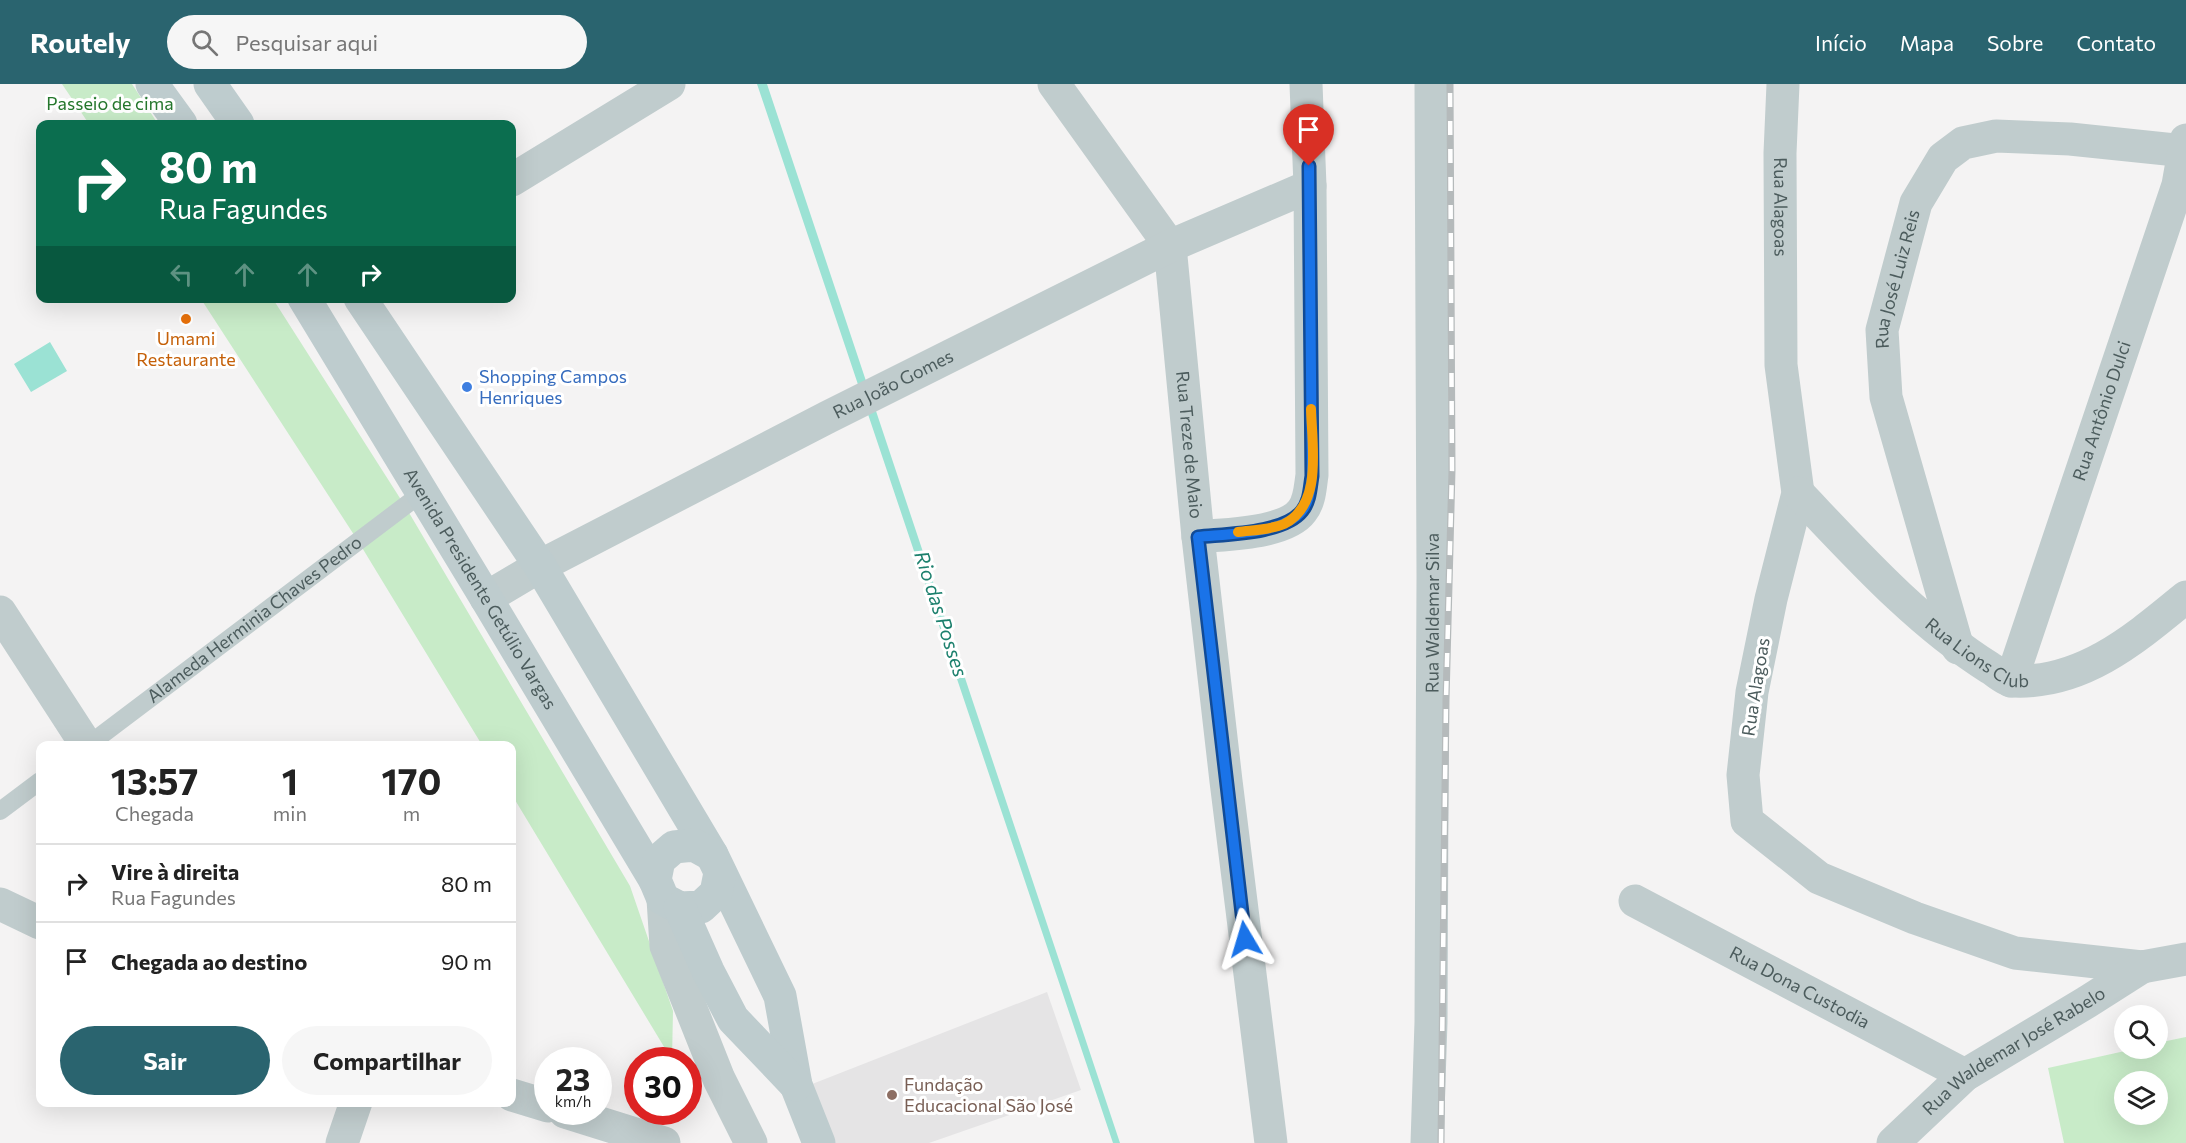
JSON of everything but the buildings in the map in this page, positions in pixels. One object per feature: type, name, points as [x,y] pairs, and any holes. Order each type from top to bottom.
[{"type":"main road","points":[[152,84],[178,120]]},
{"type":"main road","points":[[210,84],[235,120]]},
{"type":"main road","name":"Avenida Presidente Getúlio Vargas","points":[[307,303],[666,896],[733,1019],[796,1085]]},
{"type":"main road","name":"Avenida Presidente Getúlio Vargas","points":[[363,303],[540,566],[716,864],[780,996],[796,1085],[819,1143]]},
{"type":"main road","points":[[694,845],[716,864],[716,893],[700,906],[666,896],[659,860],[675,847],[694,845]]},
{"type":"street","points":[[516,178],[669,84]]},
{"type":"street","points":[[1054,84],[1170,246]]},
{"type":"street","points":[[1198,537],[1284,524],[1301,513],[1309,497],[1312,476],[1310,186],[1305,84]]},
{"type":"street","name":"Rua Waldemar Silva","points":[[1427,1143],[1431,1010],[1433,554],[1431,84]]},
{"type":"street","name":"Rua Alagoas","points":[[1783,84],[1780,153],[1781,364],[1798,493],[1771,599],[1752,692],[1743,775],[1747,821],[1819,878],[1915,918],[2015,953],[2142,967],[2186,959]]},
{"type":"street","name":"Rua José Luiz Reis","points":[[1958,648],[1886,397],[1882,330],[1916,203],[1943,158],[1963,143],[1996,136],[2186,147]]},
{"type":"street","name":"Rua Antônio Dulci","points":[[2011,681],[2178,185],[2186,147]]},
{"type":"street","name":"Rua João Gomes","points":[[486,598],[540,566],[901,380],[1170,246],[1310,186]]},
{"type":"street","name":"Rua Treze de Maio","points":[[1170,246],[1198,537],[1271,1143]]},
{"type":"street","name":"Rua Lions Club","points":[[1798,493],[1893,591],[1958,648],[2011,681],[2054,679],[2092,666],[2146,630],[2186,597]]},
{"type":"street","points":[[0,612],[84,741]]},
{"type":"street","points":[[666,896],[666,946],[719,1079],[751,1143]]},
{"type":"street","name":"Rua Dona Custodia","points":[[1635,901],[1965,1075]]},
{"type":"street","points":[[0,904],[36,921]]},
{"type":"street","name":"Rua Waldemar José Rabelo","points":[[1893,1143],[1965,1075],[2142,967]]},
{"type":"street","points":[[516,1096],[534,1102]]},
{"type":"street","points":[[342,1143],[354,1107]]},
{"type":"street","points":[[607,1125],[664,1143]]},
{"type":"lane","name":"Alameda Herminia Chaves Pedro","points":[[94,741],[422,493]]},
{"type":"lane","points":[[0,811],[36,784]]},
{"type":"shaded area","points":[[1047,992],[1081,1090],[929,1143],[820,1143],[802,1088]]},
{"type":"green space","name":"Passeio de cima","points":[[62,84],[132,84],[155,120],[86,120]]},
{"type":"green space","points":[[204,303],[276,303],[405,506],[630,886],[673,1011],[672,1047],[664,1047],[516,802],[516,741],[480,741],[358,541]]},
{"type":"green space","points":[[2186,1037],[2186,1143],[2064,1143],[2048,1068],[2114,1053],[2114,1059],[2168,1059],[2168,1041]]},
{"type":"water","name":"Rio das Posses","points":[[757,84],[767,84],[1120,1143],[1113,1143]]},
{"type":"water","points":[[50,342],[67,371],[31,392],[14,364]]},
{"type":"railway","points":[[1441,1143],[1446,700],[1452,470],[1450,84]]},
{"type":"slow traffic","points":[[1238,532],[1284,524],[1301,513],[1309,497],[1312,476],[1311,409]]},
{"type":"place","name":"Umami Restaurante","points":[[186,319]]},
{"type":"place","name":"Shopping Campos Henriques","points":[[467,387]]},
{"type":"place","name":"Fundação Educacional São José","points":[[892,1095]]},
{"type":"route","points":[[1245,939],[1198,537],[1284,524],[1301,513],[1309,497],[1312,476],[1309,166]]}]
